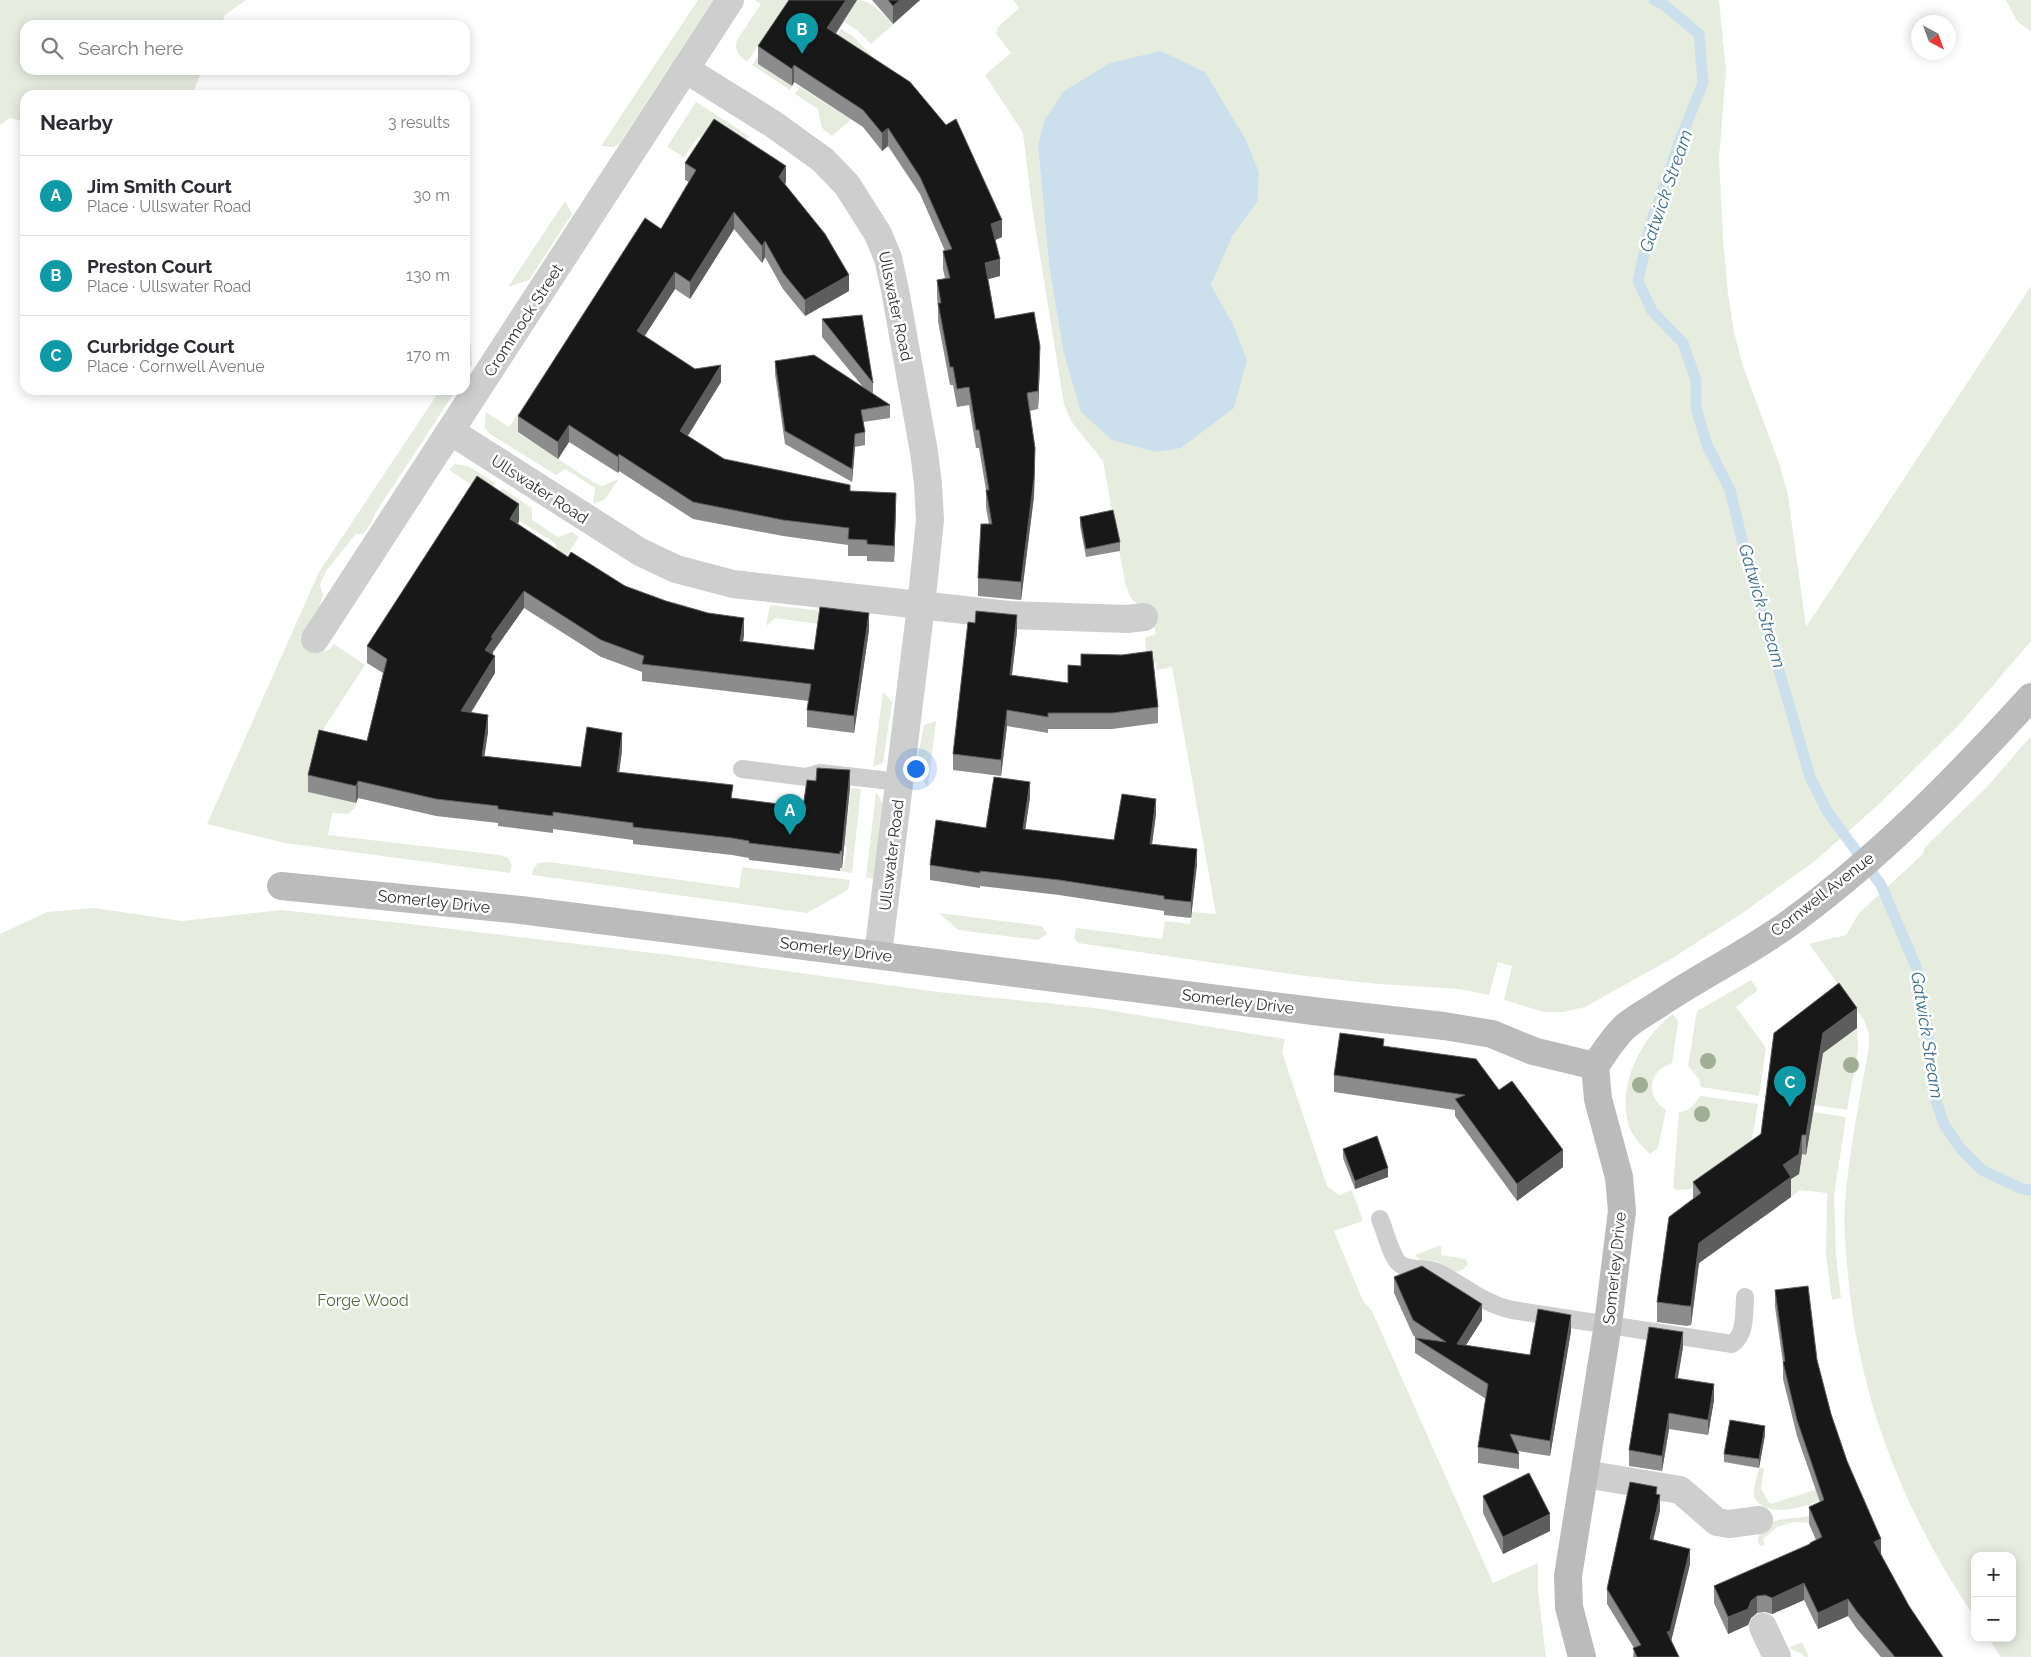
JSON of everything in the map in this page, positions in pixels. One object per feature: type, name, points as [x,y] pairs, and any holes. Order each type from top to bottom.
[{"type":"street","name":"Crommock Street","points":[[315,639],[730,0]]},
{"type":"street","name":"Ullswater Road","points":[[685,69],[773,124],[823,160],[847,185],[878,234],[888,258],[895,290],[928,484],[930,520],[922,606],[878,954]]},
{"type":"street","name":"Ullswater Road","points":[[450,431],[640,552],[676,569],[733,584],[922,606],[1050,617],[1127,620],[1144,617]]},
{"type":"street","name":"Cornwell Avenue","points":[[1595,1066],[1610,1043],[1627,1025],[1672,994],[1790,923],[1835,888],[1905,827],[1974,759],[2031,697]]},
{"type":"street","name":"Somerley Drive","points":[[281,886],[521,910],[1444,1026],[1492,1034],[1533,1051],[1595,1066],[1598,1099],[1618,1177],[1622,1211],[1608,1324],[1568,1576],[1569,1607],[1582,1657]]},
{"type":"street","points":[[1585,1474],[1680,1490],[1717,1522],[1729,1524],[1759,1520]]},
{"type":"street","points":[[1763,1627],[1777,1657]]},
{"type":"lane","points":[[742,769],[806,777],[820,773],[900,782]]},
{"type":"lane","points":[[1380,1219],[1396,1259],[1401,1265],[1416,1270],[1436,1271],[1495,1306],[1732,1344],[1738,1340],[1742,1333],[1745,1297]]},
{"type":"green space","points":[[0,0],[246,0],[225,15],[223,20],[20,20],[20,75],[200,75],[194,90],[20,90],[20,121],[10,118],[0,125]]},
{"type":"green space","points":[[698,0],[713,0],[619,144],[613,147],[601,146]]},
{"type":"green space","points":[[755,0],[788,0],[747,62],[738,53],[736,44],[761,4]]},
{"type":"green space","points":[[795,0],[758,64],[792,86],[790,90],[752,65]]},
{"type":"green space","points":[[857,0],[873,5],[893,25],[871,44],[857,30],[844,22]]},
{"type":"green space","points":[[1013,0],[1719,0],[1726,71],[1719,158],[1728,293],[1734,332],[1743,366],[1780,466],[1788,495],[1806,627],[2031,286],[2031,641],[1958,726],[1879,804],[1815,861],[1741,914],[1671,959],[1585,1007],[1564,1012],[1544,1012],[1504,1000],[1512,966],[1498,962],[1489,995],[1459,989],[1378,984],[1297,975],[1078,943],[1074,938],[1076,928],[1162,939],[1165,921],[1190,924],[1192,912],[1216,914],[1172,667],[1157,670],[1156,663],[1147,663],[1145,638],[1156,634],[1148,604],[1138,604],[1135,602],[1130,596],[1125,583],[1103,461],[1071,421],[1064,404],[1032,207],[1023,133],[985,75],[1011,53],[996,34],[998,27],[1019,8]],"holes":[[[1246,140],[1259,173],[1258,201],[1233,235],[1211,285],[1232,322],[1063,350],[1049,266],[1038,146]]]},
{"type":"green space","points":[[2006,0],[2031,0],[2031,32],[2017,21]]},
{"type":"green space","points":[[841,29],[853,36],[886,71],[852,119],[832,136],[822,128],[818,109],[795,94],[800,87],[847,117],[829,47]]},
{"type":"green space","points":[[696,102],[749,136],[739,152],[709,144],[698,137],[684,157],[667,147]]},
{"type":"green space","points":[[565,201],[572,214],[529,280],[508,287]]},
{"type":"green space","points":[[471,343],[472,365],[470,368]]},
{"type":"green space","points":[[437,395],[453,395],[376,512],[370,525],[363,534],[356,534],[326,571],[320,585],[323,595],[319,608],[300,638],[321,651],[329,650],[334,644],[365,665],[324,728],[308,792],[357,803],[355,808],[348,814],[332,813],[328,835],[500,855],[508,858],[512,865],[510,873],[285,843],[207,824],[319,572]]},
{"type":"green space","points":[[525,403],[534,408],[518,433],[595,483],[602,486],[619,479],[604,500],[593,504],[595,488],[565,469],[556,475],[490,434],[485,428],[486,412],[509,427]]},
{"type":"green space","points":[[455,464],[468,466],[495,483],[486,499],[457,515],[455,511],[471,484],[449,470]]},
{"type":"green space","points":[[502,488],[532,508],[532,520],[558,537],[572,532],[579,537],[567,555],[568,564],[557,552],[555,543],[492,504]]},
{"type":"green space","points":[[770,605],[842,613],[820,624],[775,618],[766,626]]},
{"type":"green space","points":[[883,692],[892,702],[883,763],[873,767]]},
{"type":"green space","points":[[936,721],[928,786],[915,772],[924,725]]},
{"type":"green space","points":[[2031,736],[2031,1657],[2001,1657],[1991,1642],[2016,1642],[2016,1552],[1971,1552],[1971,1612],[1927,1538],[1907,1497],[1889,1455],[1875,1411],[1863,1367],[1854,1322],[1844,1221],[1849,1163],[1869,1046],[1869,1034],[1864,1020],[1809,944],[1846,935],[1859,913],[1923,854],[1925,847],[1987,787]]},
{"type":"green space","points":[[851,788],[861,789],[852,873],[840,871],[840,868],[844,868],[847,846],[844,845]]},
{"type":"green space","points":[[876,792],[883,804],[874,879],[866,877]]},
{"type":"green space","points":[[549,862],[739,888],[742,867],[850,880],[848,890],[807,913],[532,875],[538,863]]},
{"type":"green space","name":"Forge Wood","points":[[94,908],[182,921],[281,910],[410,924],[670,955],[938,992],[1095,1008],[1285,1039],[1282,1052],[1327,1186],[1339,1195],[1352,1190],[1363,1221],[1334,1231],[1363,1301],[1372,1311],[1493,1583],[1538,1563],[1538,1591],[1546,1657],[0,1657],[0,934],[47,912]]},
{"type":"green space","points":[[939,913],[1042,926],[1047,934],[1038,940],[958,930]]},
{"type":"green space","points":[[1751,980],[1758,990],[1736,1007],[1766,1048],[1759,1096],[1701,1087],[1699,1079],[1688,1066],[1697,1011]]},
{"type":"green space","points":[[1673,1014],[1678,1022],[1672,1063],[1658,1072],[1652,1084],[1655,1098],[1666,1110],[1658,1148],[1650,1154],[1637,1140],[1629,1127],[1626,1092],[1629,1077],[1642,1048],[1661,1024]]},
{"type":"green space","points":[[1857,1028],[1858,1050],[1847,1110],[1814,1105],[1819,1045],[1837,1042]]},
{"type":"green space","points":[[1700,1096],[1758,1104],[1751,1144],[1690,1189],[1677,1190],[1673,1188],[1679,1112],[1689,1109]]},
{"type":"green space","points":[[1813,1112],[1846,1117],[1834,1196],[1836,1255],[1841,1298],[1832,1300],[1826,1256],[1827,1193],[1800,1190],[1791,1197],[1783,1185],[1799,1174],[1802,1154],[1806,1155]]},
{"type":"green space","points":[[1441,1246],[1441,1255],[1466,1259],[1468,1265],[1463,1270],[1454,1271],[1439,1262],[1421,1261],[1415,1255]]},
{"type":"green space","points":[[1759,1468],[1764,1468],[1761,1489],[1770,1504],[1847,1480],[1850,1487],[1805,1506],[1793,1509],[1769,1509],[1760,1504],[1754,1496]]},
{"type":"green space","points":[[1857,1502],[1809,1523],[1794,1522],[1777,1527],[1763,1539],[1765,1545],[1760,1546],[1758,1542],[1763,1528],[1769,1523],[1808,1516]]},
{"type":"green space","points":[[1802,1642],[1809,1657],[1805,1657],[1788,1648]]},
{"type":"water","points":[[1161,51],[1205,72],[1246,140],[1259,172],[1258,201],[1233,235],[1211,285],[1232,322],[1247,360],[1234,408],[1181,448],[1156,452],[1112,440],[1081,412],[1063,350],[1049,266],[1038,146],[1044,121],[1064,91],[1110,63]]},
{"type":"building","points":[[789,0],[846,0],[827,28],[910,82],[946,125],[956,119],[1002,220],[991,224],[1000,259],[985,263],[995,319],[1034,312],[1040,346],[1038,391],[1027,393],[1035,448],[1034,478],[1021,582],[978,578],[981,524],[992,524],[986,490],[989,490],[979,430],[976,430],[969,387],[957,389],[953,367],[950,367],[938,303],[941,303],[937,280],[950,278],[943,251],[952,249],[920,177],[888,128],[882,133],[863,110],[794,65],[792,69],[758,46]]},
{"type":"building","points":[[888,0],[900,0],[893,6]]},
{"type":"building","points":[[714,119],[786,166],[779,177],[825,234],[849,275],[805,300],[783,273],[765,241],[762,246],[734,212],[690,282],[675,272],[637,331],[695,369],[721,365],[680,431],[724,459],[850,485],[850,491],[896,493],[894,546],[867,544],[867,540],[848,539],[849,528],[783,520],[693,502],[619,454],[618,457],[569,425],[558,442],[518,416],[645,218],[661,229],[696,170],[685,163]]},
{"type":"building","points":[[862,315],[873,383],[822,319]]},
{"type":"building","points":[[814,355],[890,405],[861,410],[865,432],[855,434],[852,469],[785,431],[775,361]]},
{"type":"building","points":[[477,476],[519,504],[510,519],[568,557],[571,552],[625,586],[666,601],[708,613],[744,618],[740,641],[814,650],[820,607],[869,613],[854,716],[807,710],[811,684],[642,664],[644,656],[601,640],[524,591],[491,637],[493,638],[485,650],[495,656],[461,711],[488,715],[482,756],[581,767],[587,727],[622,733],[617,772],[733,785],[731,798],[803,807],[807,780],[816,781],[817,768],[850,770],[842,851],[840,851],[840,854],[749,843],[749,841],[732,838],[633,827],[633,823],[553,812],[553,816],[498,809],[498,806],[436,799],[358,781],[356,786],[308,775],[319,730],[367,741],[387,659],[367,646]]},
{"type":"building","points":[[1113,510],[1120,542],[1086,549],[1080,517]]},
{"type":"building","points":[[976,611],[1017,615],[1010,675],[1068,683],[1068,665],[1081,666],[1081,654],[1122,655],[1152,651],[1158,707],[1112,713],[1048,713],[1048,717],[1007,710],[1001,760],[953,754],[968,622],[975,623]]},
{"type":"building","points":[[994,777],[1030,782],[1023,829],[1114,840],[1122,794],[1156,799],[1150,844],[1197,849],[1191,902],[1059,880],[980,871],[980,873],[930,865],[936,820],[986,828]]},
{"type":"building","points":[[1839,983],[1857,1008],[1823,1033],[1806,1135],[1802,1135],[1799,1154],[1783,1165],[1791,1177],[1699,1243],[1691,1306],[1657,1302],[1669,1217],[1701,1193],[1693,1182],[1761,1134],[1774,1033]]},
{"type":"building","points":[[1340,1033],[1384,1039],[1383,1046],[1476,1059],[1499,1090],[1512,1081],[1563,1150],[1517,1184],[1455,1099],[1465,1095],[1334,1075]]},
{"type":"building","points":[[1377,1136],[1388,1168],[1355,1181],[1343,1149]]},
{"type":"building","points":[[1422,1266],[1482,1304],[1457,1344],[1530,1355],[1538,1309],[1571,1315],[1550,1441],[1510,1434],[1519,1454],[1478,1447],[1488,1384],[1415,1338],[1446,1342],[1413,1320],[1394,1277]]},
{"type":"building","points":[[1808,1286],[1817,1360],[1831,1414],[1847,1461],[1881,1539],[1874,1542],[1909,1606],[1943,1657],[1895,1657],[1848,1599],[1818,1613],[1804,1583],[1772,1598],[1765,1595],[1757,1596],[1751,1601],[1748,1609],[1728,1617],[1714,1586],[1822,1537],[1809,1507],[1824,1500],[1797,1420],[1783,1362],[1785,1361],[1775,1290]]},
{"type":"building","points":[[1649,1327],[1683,1332],[1675,1378],[1714,1384],[1708,1420],[1669,1413],[1662,1456],[1629,1450]]},
{"type":"building","points":[[1730,1420],[1765,1426],[1759,1459],[1724,1454]]},
{"type":"building","points":[[1529,1473],[1550,1514],[1503,1537],[1483,1496]]},
{"type":"building","points":[[1630,1482],[1657,1487],[1656,1494],[1660,1495],[1650,1539],[1690,1549],[1670,1631],[1667,1632],[1679,1657],[1637,1657],[1633,1648],[1641,1645],[1607,1589]]},
{"type":"waterway","name":"Gatwick Stream","points":[[1654,0],[1663,4],[1699,34],[1703,83],[1682,135],[1650,226],[1638,281],[1652,311],[1683,343],[1696,380],[1696,408],[1707,445],[1730,490],[1747,560],[1810,777],[1827,811],[1881,885],[1917,969],[1928,1036],[1933,1092],[1944,1124],[1960,1148],[1982,1170],[2022,1189],[2031,1190]]},
{"type":"place","name":"Preston Court","points":[[802,54]]},
{"type":"place","name":"Jim Smith Court","points":[[790,835]]},
{"type":"place","name":"Curbridge Court","points":[[1790,1107]]}]
